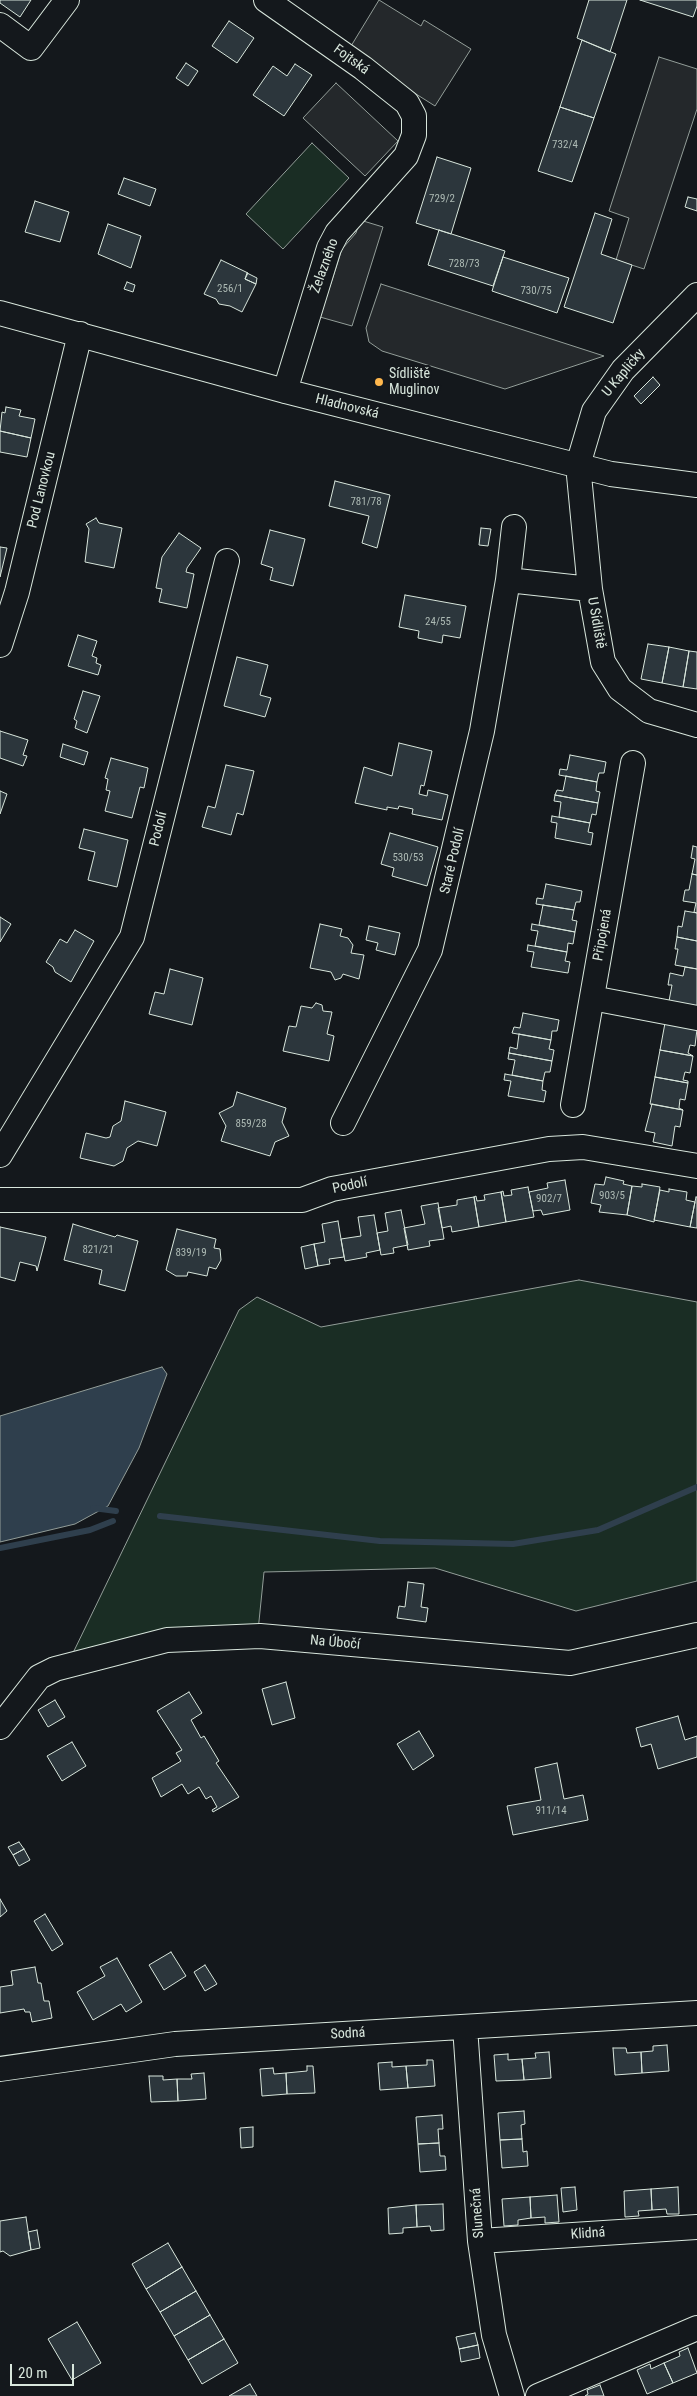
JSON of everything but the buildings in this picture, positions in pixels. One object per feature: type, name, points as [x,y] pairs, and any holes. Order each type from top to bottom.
[{"type":"street","points":[[0,25],[31,48],[67,0]]},
{"type":"street","name":"Fojtská","points":[[269,2],[363,68],[407,104],[414,116],[414,136]]},
{"type":"street","name":"Želazného","points":[[285,391],[329,248],[337,233],[406,156],[414,136]]},
{"type":"street","name":"U Kapličky","points":[[578,465],[594,411],[623,370],[697,295]]},
{"type":"street","name":"Hladnovská","points":[[0,313],[285,391],[611,474],[697,485]]},
{"type":"street","name":"Pod Lanovkou","points":[[0,645],[17,592],[80,334]]},
{"type":"street","name":"U Sídliště","points":[[578,465],[590,589],[603,662],[620,689],[649,711],[697,725]]},
{"type":"street","name":"Staré Podolí","points":[[343,1124],[430,950],[482,731],[508,580],[514,527]]},
{"type":"street","name":"Podolí","points":[[0,1154],[132,937],[227,561]]},
{"type":"street","points":[[508,580],[590,589]]},
{"type":"street","name":"Připojená","points":[[573,1105],[633,764]]},
{"type":"street","points":[[592,998],[697,1018]]},
{"type":"street","name":"Podolí","points":[[0,1200],[302,1200],[332,1189],[549,1149],[583,1146],[697,1166]]},
{"type":"street","name":"Na Úbočí","points":[[0,1727],[39,1677],[54,1669],[167,1640],[260,1636],[570,1663],[697,1635]]},
{"type":"street","name":"Sodná","points":[[0,2069],[175,2044],[697,2013]]},
{"type":"street","name":"Slunečná","points":[[465,2027],[480,2241],[494,2335],[512,2396]]},
{"type":"street","name":"Klidná","points":[[480,2241],[697,2227]]},
{"type":"street","points":[[538,2396],[697,2328]]},
{"type":"green space","points":[[312,143],[349,178],[283,249],[246,214]]},
{"type":"green space","points":[[579,1280],[697,1302],[697,1581],[576,1611],[435,1568],[264,1572],[258,1631],[72,1655],[239,1310],[257,1297],[321,1327]]},
{"type":"shaded area","points":[[379,0],[421,26],[424,20],[471,49],[435,106],[348,51]]},
{"type":"shaded area","points":[[659,57],[697,69],[697,109],[644,269],[616,260],[629,218],[609,211]]},
{"type":"shaded area","points":[[336,83],[398,141],[365,176],[303,118]]},
{"type":"shaded area","points":[[360,220],[383,227],[352,326],[320,317],[342,249],[356,233]]},
{"type":"shaded area","points":[[381,284],[604,356],[505,389],[382,351],[369,342],[366,328]]},
{"type":"water","points":[[162,1367],[167,1374],[139,1448],[108,1506],[75,1524],[0,1542],[0,1416]]},
{"type":"waterway","points":[[160,1516],[380,1541],[513,1544],[598,1530],[697,1487]]},
{"type":"waterway","points":[[93,1508],[116,1511]]},
{"type":"waterway","points":[[0,1548],[90,1530],[113,1521]]},
{"type":"place","name":"Sídliště Muglinov","points":[[379,382]]}]
